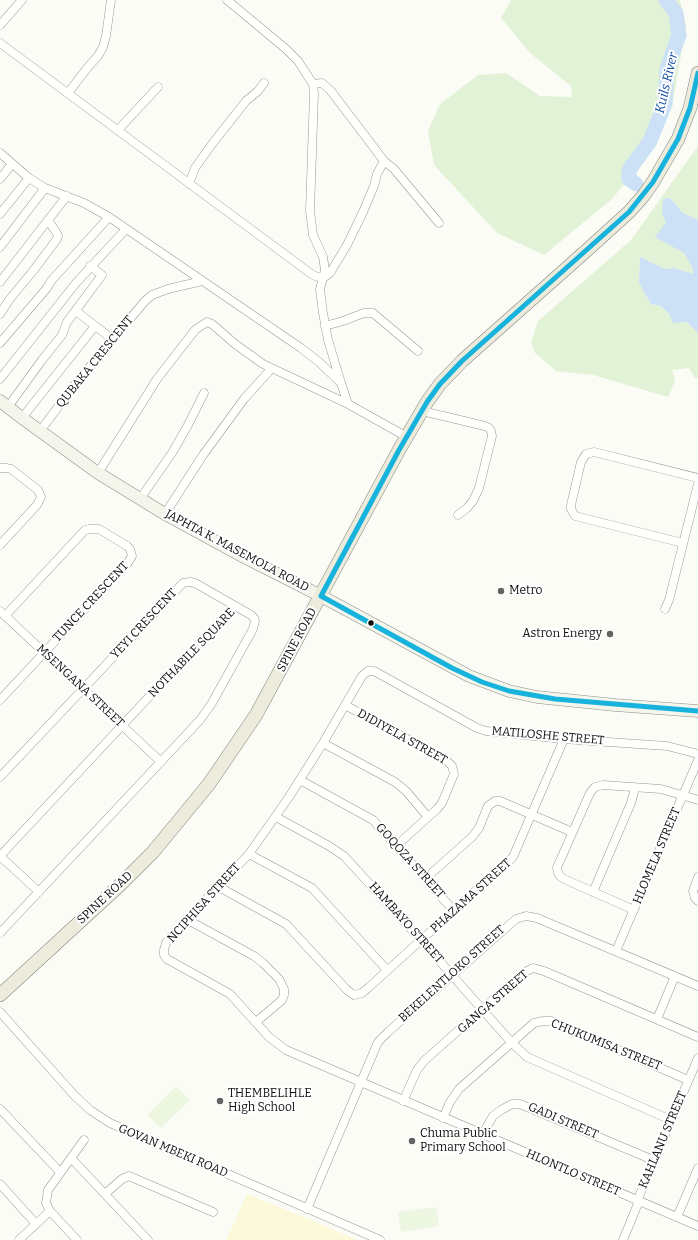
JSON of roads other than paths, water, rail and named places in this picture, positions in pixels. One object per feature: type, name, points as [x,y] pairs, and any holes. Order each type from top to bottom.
[{"type":"main road","name":"SPINE ROAD","points":[[0,995],[122,884],[181,820],[213,778],[256,715],[422,410],[440,384],[462,361],[629,212],[644,195],[678,139],[690,108],[698,73]]},
{"type":"main road","name":"JAPHTA K. MASEMOLA ROAD","points":[[4,404],[40,432],[98,473],[165,514],[244,557],[321,596],[452,668],[482,682],[509,691],[554,700],[698,711]]},
{"type":"street","points":[[0,25],[22,0]]},
{"type":"street","points":[[68,93],[98,56],[103,47],[111,0]]},
{"type":"street","points":[[227,0],[286,49],[298,61],[313,84],[314,93],[310,211],[313,235],[323,256],[325,270],[320,293],[325,326],[348,404]]},
{"type":"street","points":[[0,43],[315,276],[323,278],[330,274],[347,245],[363,212],[374,186],[377,174],[384,161]]},
{"type":"street","points":[[189,184],[195,168],[212,144],[246,102],[264,83]]},
{"type":"street","points":[[313,84],[322,83],[331,91],[384,161],[394,169],[439,223]]},
{"type":"street","points":[[118,130],[158,87]]},
{"type":"street","points":[[0,153],[29,178],[45,188],[90,206],[109,217],[301,348],[319,362],[341,383]]},
{"type":"street","points":[[0,179],[12,164]]},
{"type":"street","points":[[0,214],[29,178]]},
{"type":"street","points":[[0,247],[45,188]]},
{"type":"street","points":[[0,282],[67,196]]},
{"type":"street","points":[[0,343],[47,288],[51,281],[109,217]]},
{"type":"street","points":[[0,314],[9,300],[57,239],[58,236],[48,220]]},
{"type":"street","points":[[0,379],[90,266],[126,229]]},
{"type":"street","points":[[4,404],[62,335],[67,322],[102,275],[90,266]]},
{"type":"street","name":"QUBAKA CRESCENT","points":[[40,432],[138,307],[152,295],[168,289],[202,281]]},
{"type":"street","points":[[76,311],[112,339]]},
{"type":"street","points":[[325,326],[364,313],[373,313],[418,351]]},
{"type":"street","points":[[98,473],[157,379],[196,330],[204,323],[210,322],[239,347],[271,369],[348,404],[407,437]]},
{"type":"street","points":[[22,418],[96,326]]},
{"type":"street","points":[[165,514],[194,468],[226,423],[253,387],[271,369]]},
{"type":"street","points":[[140,499],[172,453],[204,393]]},
{"type":"street","points":[[422,410],[485,426],[491,431],[492,436],[473,501],[467,508],[458,514]]},
{"type":"street","points":[[683,543],[575,516],[571,509],[571,505],[581,462],[586,454],[594,452],[698,478]]},
{"type":"street","points":[[0,468],[11,470],[38,490],[41,497],[37,505],[0,545]]},
{"type":"street","points":[[665,609],[669,600],[698,484]]},
{"type":"street","name":"TUNCE CRESCENT","points":[[0,700],[131,559],[132,552],[127,546],[99,529],[89,528],[85,530],[3,613]]},
{"type":"street","name":"YEYI CRESCENT","points":[[0,777],[183,583],[195,583],[234,606]]},
{"type":"street","name":"NOTHABILE SQUARE","points":[[0,856],[234,606],[251,614],[256,621],[253,629],[207,711],[0,934]]},
{"type":"street","name":"MSENGANA STREET","points":[[3,613],[161,762]]},
{"type":"street","name":"MATILOSHE STREET","points":[[365,673],[371,670],[374,671],[477,728],[486,731],[564,739],[667,746],[698,754]]},
{"type":"street","name":"NCIPHISA STREET","points":[[361,1083],[286,1050],[269,1037],[230,994],[167,959],[164,955],[164,950],[166,943],[249,854],[276,817],[365,673]]},
{"type":"street","name":"DIDIYELA STREET","points":[[345,705],[446,760],[452,766],[454,774],[442,803],[396,846]]},
{"type":"street","name":"PHAZAMA STREET","points":[[218,887],[286,924],[341,985],[354,995],[362,993],[513,857],[564,739]]},
{"type":"street","points":[[323,743],[395,782],[406,791],[428,817]]},
{"type":"street","name":"HLOMELA STREET","points":[[616,951],[698,760]]},
{"type":"street","name":"GOQOZA STREET","points":[[300,780],[369,817],[454,911]]},
{"type":"street","points":[[634,910],[564,879],[558,873],[557,867],[590,793],[595,787],[603,785],[661,789],[698,800]]},
{"type":"street","points":[[593,892],[631,803],[635,788]]},
{"type":"street","points":[[425,879],[472,837],[479,828],[485,811],[492,803],[500,801],[572,832]]},
{"type":"street","name":"HAMBAYO STREET","points":[[276,817],[329,846],[344,856],[520,1052],[533,1060],[671,1120]]},
{"type":"street","points":[[249,854],[312,888],[387,970]]},
{"type":"street","points":[[0,856],[39,892]]},
{"type":"street","points":[[698,877],[693,891],[695,898],[698,901]]},
{"type":"street","name":"BEKELENTLOKO STREET","points":[[307,1209],[378,1042],[516,918],[526,916],[537,918],[698,986]]},
{"type":"street","points":[[188,920],[254,956],[279,979],[284,989],[282,1000],[256,1022]]},
{"type":"street","name":"GANGA STREET","points":[[403,1101],[420,1066],[523,973],[533,968],[544,971],[698,1037]]},
{"type":"street","points":[[657,1019],[675,976]]},
{"type":"street","name":"GOVAN MBEKI ROAD","points":[[0,1012],[74,1096],[98,1116],[120,1128],[380,1240]]},
{"type":"street","name":"CHUKUMISA STREET","points":[[443,1118],[450,1102],[459,1089],[534,1023],[543,1020],[551,1021],[688,1080]]},
{"type":"street","name":"KAHLANU STREET","points":[[623,1240],[653,1160],[698,1058]]},
{"type":"street","name":"HLONTLO STREET","points":[[361,1083],[698,1226]]},
{"type":"street","name":"GADI STREET","points":[[482,1135],[493,1116],[508,1105],[520,1104],[653,1160]]},
{"type":"street","points":[[0,1109],[60,1172]]},
{"type":"street","points":[[77,1240],[50,1211],[46,1203],[48,1190],[84,1140]]},
{"type":"street","points":[[71,1158],[106,1193],[148,1240]]},
{"type":"street","points":[[677,1217],[698,1168]]},
{"type":"street","points":[[106,1193],[122,1179],[130,1176],[213,1212]]},
{"type":"street","points":[[0,1184],[36,1224]]},
{"type":"street","points":[[19,1240],[50,1211]]},
{"type":"water","points":[[670,198],[683,213],[698,220],[698,333],[687,322],[673,323],[670,315],[661,306],[651,304],[639,283],[640,257],[665,269],[674,268],[693,274],[693,269],[684,253],[655,237],[666,222],[662,213],[663,199]]},
{"type":"waterway","name":"Kuils River","points":[[636,184],[629,179],[629,170],[650,141],[665,104],[667,69],[679,35],[676,13],[666,0]]},
{"type":"place","name":"Metro","points":[[501,591]]},
{"type":"place","name":"Astron Energy","points":[[610,634]]},
{"type":"place","name":"THEMBELIHLE High School","points":[[220,1101]]},
{"type":"place","name":"Chuma Public Primary School","points":[[412,1141]]}]
